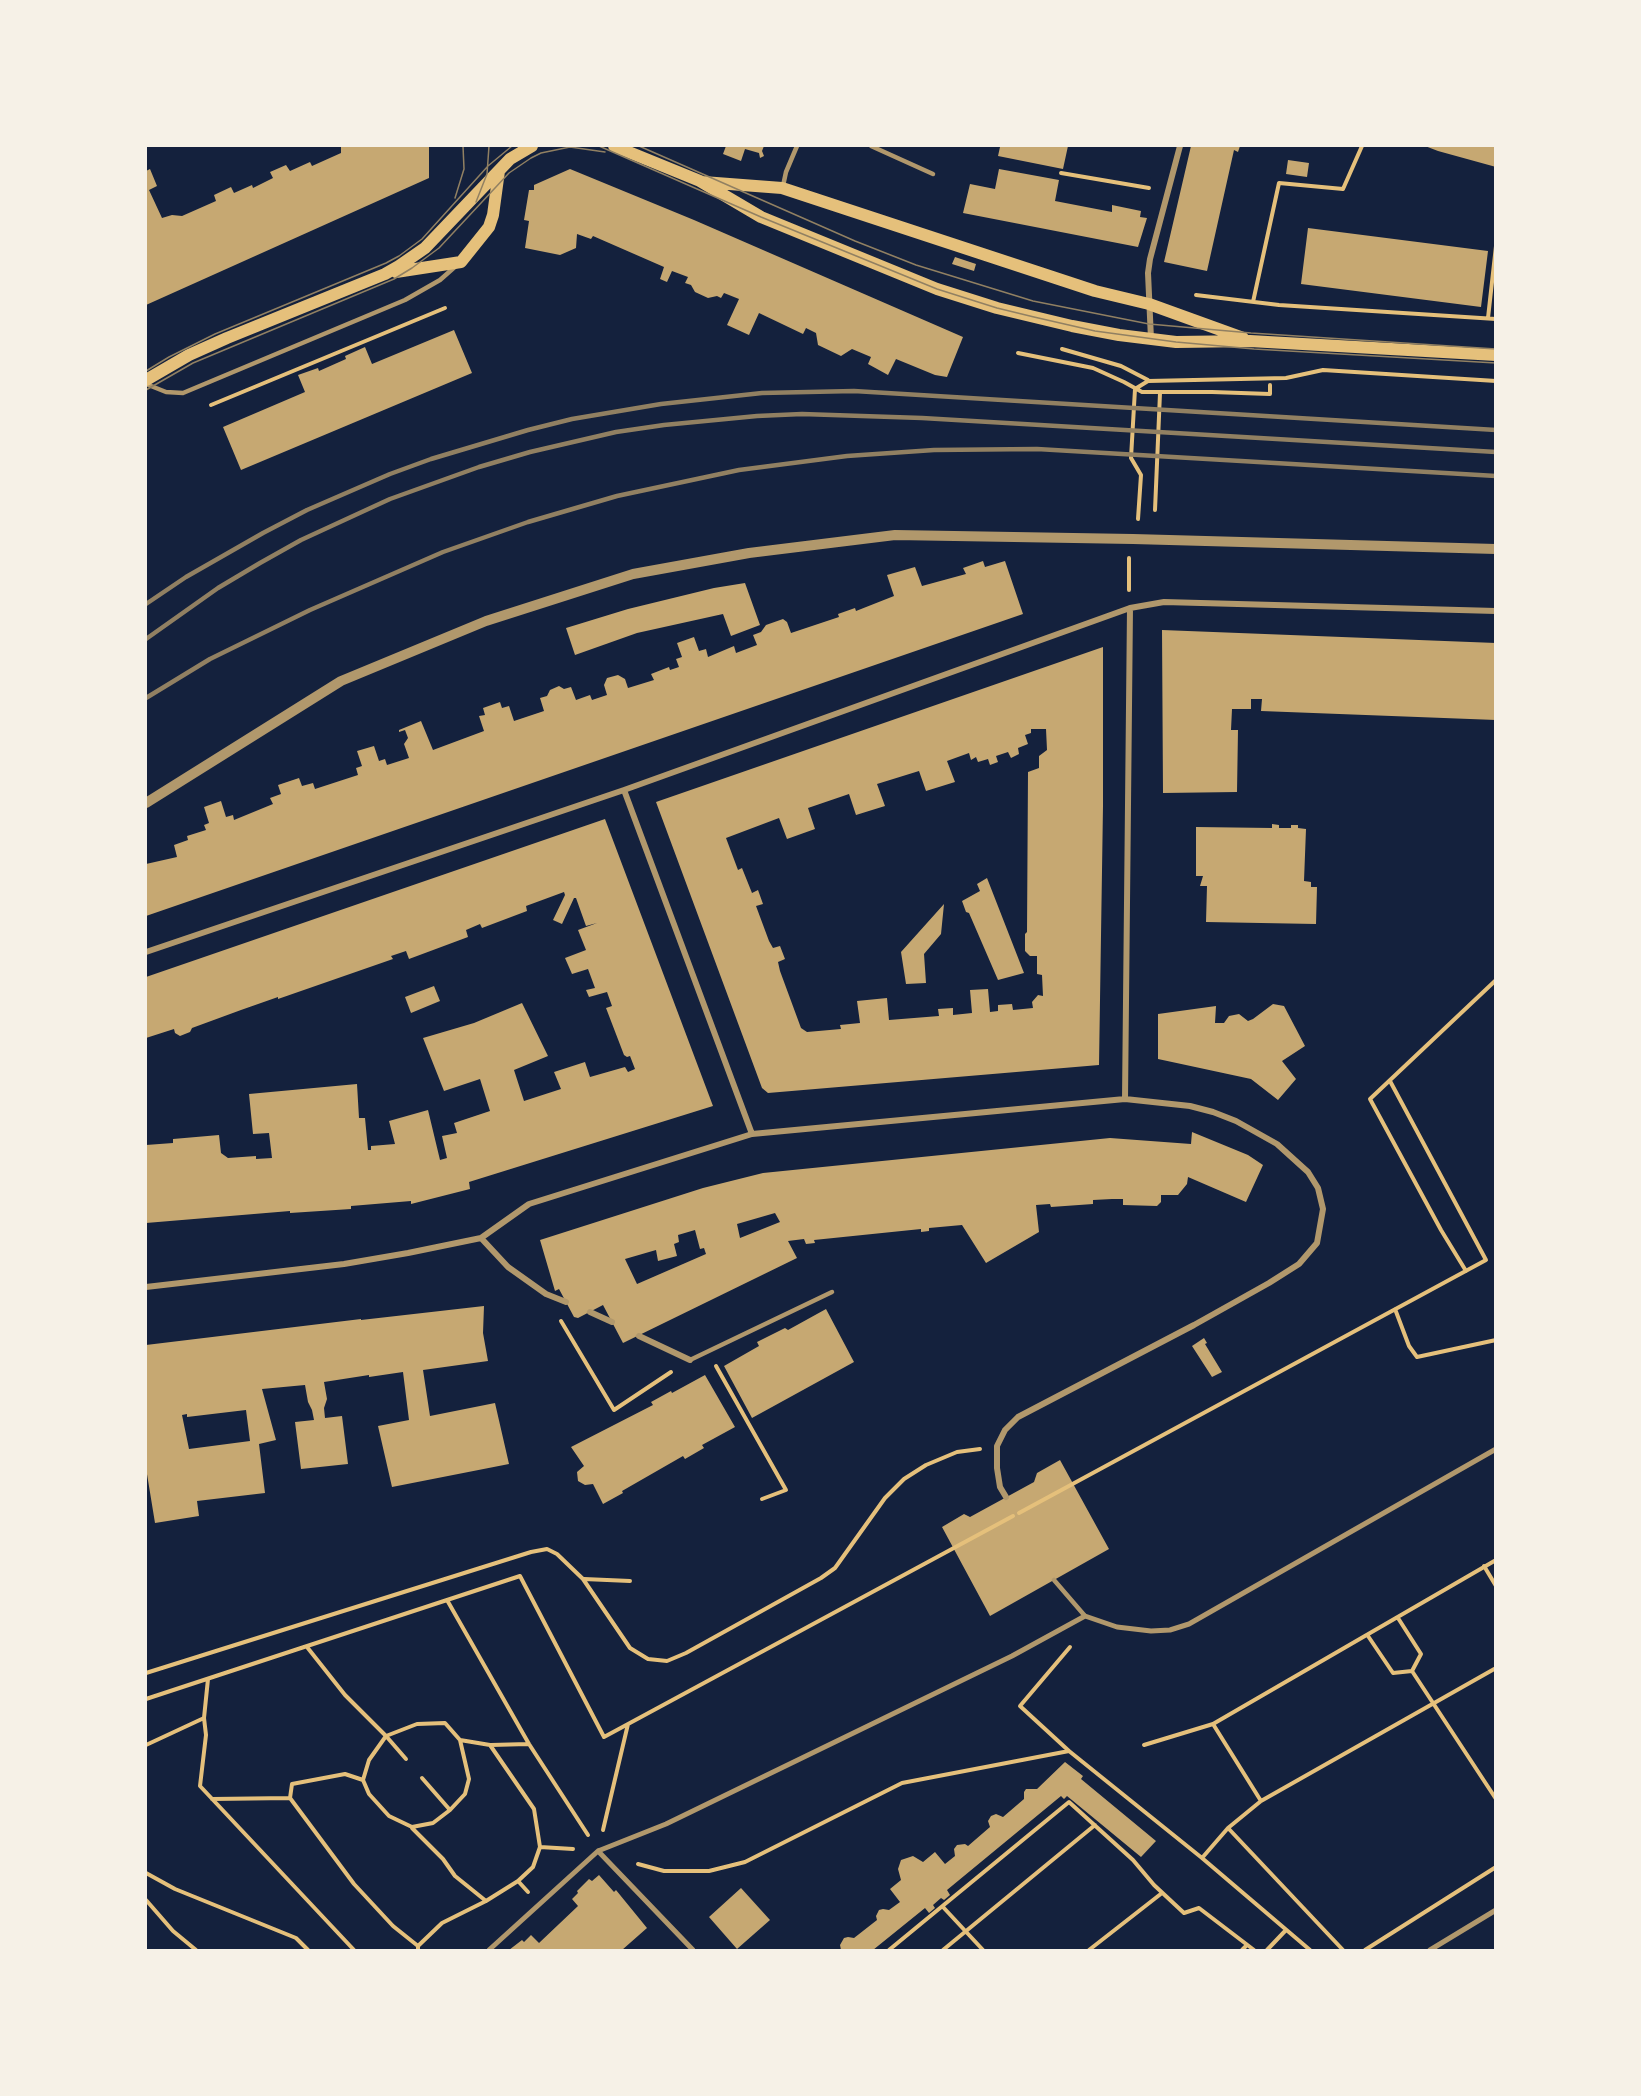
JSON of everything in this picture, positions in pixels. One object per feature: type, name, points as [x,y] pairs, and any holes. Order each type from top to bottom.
[{"type":"main road","points":[[614,146],[700,182],[761,217],[937,289],[998,308],[1072,326],[1151,340],[1176,342],[1250,341],[1496,355]]},
{"type":"main road","points":[[146,382],[189,355],[385,274],[425,248],[510,159],[527,147]]},
{"type":"main road","points":[[385,274],[461,262],[489,227],[493,215],[499,170]]},
{"type":"main road","points":[[700,182],[782,188],[1095,291],[1149,304],[1250,341]]},
{"type":"street","points":[[1151,340],[1148,273],[1180,146]]},
{"type":"street","points":[[146,803],[341,681],[486,621],[645,572],[749,553],[895,535],[1496,549]]},
{"type":"street","points":[[146,952],[624,790],[1130,608],[1164,602],[1496,610]]},
{"type":"street","points":[[1125,1099],[1130,608]]},
{"type":"street","points":[[624,790],[752,1134]]},
{"type":"street","points":[[146,1287],[344,1264],[481,1238],[529,1204],[752,1134],[1125,1099],[1190,1106],[1213,1112],[1236,1121],[1277,1144],[1308,1172],[1318,1188],[1323,1209],[1317,1243],[1299,1264],[1269,1283],[1018,1417],[1005,1430],[997,1446],[1000,1487],[1006,1497]]},
{"type":"street","points":[[481,1238],[508,1267],[546,1294],[566,1302]]},
{"type":"street","points":[[590,1312],[612,1322]]},
{"type":"street","points":[[639,1336],[690,1360]]},
{"type":"street","points":[[489,1950],[598,1851],[687,1814],[1012,1656],[1085,1616],[1117,1627],[1150,1631],[1170,1630],[1189,1624],[1496,1449]]},
{"type":"street","points":[[598,1851],[693,1950]]},
{"type":"street","points":[[1430,1950],[1496,1910]]},
{"type":"lane","points":[[782,188],[797,146]]},
{"type":"lane","points":[[871,146],[933,174]]},
{"type":"lane","points":[[146,382],[166,392],[183,393],[405,300],[440,280],[461,262]]},
{"type":"lane","points":[[690,1360],[832,1292]]},
{"type":"lane","points":[[1054,1580],[1085,1616]]},
{"type":"path","points":[[1253,302],[1279,183],[1342,189],[1362,146]]},
{"type":"path","points":[[1061,173],[1153,188]]},
{"type":"path","points":[[1488,318],[1496,246]]},
{"type":"path","points":[[1186,294],[1253,302],[1496,319]]},
{"type":"path","points":[[212,405],[445,308]]},
{"type":"path","points":[[1018,352],[1093,368],[1142,392],[1270,394],[1270,386]]},
{"type":"path","points":[[1121,366],[1148,381],[1286,378],[1323,370],[1496,381]]},
{"type":"path","points":[[1135,389],[1148,381]]},
{"type":"path","points":[[1135,389],[1131,458],[1141,475],[1139,515]]},
{"type":"path","points":[[1155,510],[1160,393]]},
{"type":"path","points":[[1129,555],[1130,608]]},
{"type":"path","points":[[1466,1271],[1370,1100],[1496,980]]},
{"type":"path","points":[[146,1699],[520,1576],[604,1737],[1486,1260],[1390,1081]]},
{"type":"path","points":[[546,1294],[614,1410],[690,1360]]},
{"type":"path","points":[[1395,1309],[1409,1346],[1418,1357],[1496,1340]]},
{"type":"path","points":[[708,1352],[786,1490],[762,1499]]},
{"type":"path","points":[[146,1673],[531,1552],[547,1549],[567,1562],[583,1579],[630,1648],[648,1659],[667,1661],[676,1659],[835,1568],[885,1498],[904,1479],[926,1465],[957,1452],[997,1446]]},
{"type":"path","points":[[1144,1745],[1213,1724],[1496,1560]]},
{"type":"path","points":[[1484,1566],[1496,1587]]},
{"type":"path","points":[[583,1579],[630,1581]]},
{"type":"path","points":[[447,1600],[529,1744],[598,1851],[663,1872],[709,1871],[745,1862],[902,1783],[1069,1751]]},
{"type":"path","points":[[1398,1618],[1421,1654],[1412,1671]]},
{"type":"path","points":[[1368,1636],[1393,1673],[1412,1671]]},
{"type":"path","points":[[1075,1642],[1020,1706],[1069,1751],[1202,1858],[1310,1950]]},
{"type":"path","points":[[307,1647],[345,1695],[406,1759]]},
{"type":"path","points":[[1202,1858],[1228,1828],[1261,1802],[1496,1668]]},
{"type":"path","points":[[1412,1671],[1496,1799]]},
{"type":"path","points":[[208,1679],[204,1718],[206,1735],[200,1786],[354,1950]]},
{"type":"path","points":[[146,1745],[204,1718]]},
{"type":"path","points":[[412,1827],[433,1823],[465,1794],[469,1779],[460,1740],[445,1723],[417,1724],[386,1736],[369,1760],[363,1780],[369,1794],[389,1816],[412,1827],[455,1876],[486,1901]]},
{"type":"path","points":[[598,1851],[628,1724]]},
{"type":"path","points":[[1213,1724],[1261,1802]]},
{"type":"path","points":[[460,1740],[490,1744],[529,1744]]},
{"type":"path","points":[[363,1780],[345,1774],[292,1784],[290,1798],[354,1884],[393,1926],[418,1948],[442,1923],[486,1901],[518,1881],[532,1867],[540,1847],[534,1809],[490,1744]]},
{"type":"path","points":[[422,1778],[450,1810]]},
{"type":"path","points":[[211,1799],[290,1798]]},
{"type":"path","points":[[889,1950],[1069,1802],[1133,1860],[1162,1893],[1184,1912],[1199,1908],[1254,1950]]},
{"type":"path","points":[[943,1950],[1095,1825]]},
{"type":"path","points":[[1228,1828],[1343,1950]]},
{"type":"path","points":[[1365,1950],[1496,1867]]},
{"type":"path","points":[[146,1873],[175,1889],[296,1938],[308,1950]]},
{"type":"path","points":[[1089,1950],[1162,1893]]},
{"type":"path","points":[[146,1900],[173,1931],[196,1950]]},
{"type":"path","points":[[943,1907],[983,1950]]},
{"type":"path","points":[[1267,1950],[1286,1930]]},
{"type":"path","points":[[1242,1950],[1247,1945]]},
{"type":"building","points":[[341,146],[429,146],[429,178],[146,305],[146,171],[150,169],[157,186],[149,190],[162,218],[172,215],[182,216],[216,201],[214,195],[231,187],[234,193],[252,185],[253,188],[273,178],[270,172],[286,165],[290,171],[310,162],[312,166],[341,153]]},
{"type":"building","points":[[726,146],[764,146],[762,151],[764,156],[760,158],[759,153],[745,149],[741,161],[723,154]]},
{"type":"building","points":[[996,146],[1068,146],[1063,169],[998,156],[1000,147]]},
{"type":"building","points":[[1191,146],[1240,146],[1238,152],[1234,150],[1207,271],[1164,262]]},
{"type":"building","points":[[1425,146],[1496,146],[1496,167],[1438,151]]},
{"type":"building","points":[[1288,160],[1309,163],[1307,177],[1286,174]]},
{"type":"building","points":[[570,169],[694,220],[963,337],[947,377],[935,375],[896,359],[888,375],[868,364],[871,357],[852,349],[841,356],[818,345],[816,333],[806,328],[803,334],[759,313],[749,335],[727,325],[739,299],[724,293],[721,298],[717,296],[708,298],[695,292],[691,285],[685,283],[688,277],[672,271],[667,282],[660,279],[664,267],[593,236],[591,239],[577,234],[576,248],[560,255],[525,248],[529,221],[524,220],[529,190],[534,190],[534,185]]},
{"type":"building","points":[[999,169],[1059,180],[1055,201],[1112,212],[1112,205],[1141,211],[1140,217],[1147,218],[1138,247],[963,213],[970,184],[995,189]]},
{"type":"building","points":[[1308,228],[1488,251],[1481,307],[1301,284]]},
{"type":"building","points":[[955,257],[976,264],[974,271],[952,264]]},
{"type":"building","points":[[454,330],[472,373],[241,470],[223,427],[305,392],[298,375],[318,368],[319,371],[346,359],[345,356],[365,347],[372,364]]},
{"type":"building","points":[[983,561],[985,567],[1005,561],[1023,614],[146,916],[146,864],[177,857],[174,845],[188,840],[187,836],[206,830],[204,825],[209,823],[204,807],[221,801],[226,817],[233,815],[234,820],[273,804],[270,798],[281,794],[278,785],[299,778],[302,786],[313,783],[315,789],[358,775],[356,768],[362,766],[357,751],[374,746],[379,761],[385,759],[387,765],[409,758],[404,744],[408,738],[405,730],[399,732],[399,730],[421,721],[433,750],[484,731],[479,716],[485,715],[483,708],[500,702],[502,708],[509,706],[514,721],[544,711],[540,698],[547,696],[550,690],[559,686],[564,689],[571,687],[576,700],[590,695],[592,700],[607,695],[604,685],[607,678],[618,675],[625,679],[628,688],[654,680],[651,674],[669,667],[670,670],[679,667],[676,659],[682,657],[677,643],[694,637],[699,651],[706,649],[708,657],[734,646],[736,653],[757,645],[753,635],[761,632],[766,625],[783,619],[787,622],[791,633],[839,617],[838,614],[855,608],[856,611],[894,596],[887,575],[915,567],[922,586],[966,574],[963,568]]},
{"type":"building","points":[[745,583],[760,625],[731,636],[723,614],[637,633],[575,655],[566,628],[628,609],[714,588]]},
{"type":"building","points":[[1162,630],[1496,643],[1496,720],[1261,711],[1262,699],[1251,699],[1251,709],[1232,709],[1231,730],[1238,730],[1237,792],[1163,793]]},
{"type":"building","points":[[1103,647],[1099,1065],[768,1093],[762,1088],[656,802]],"holes":[[[1031,729],[1046,729],[1047,750],[1039,756],[1039,768],[1028,772],[1027,932],[1025,934],[1025,951],[1030,956],[1037,956],[1037,974],[1042,975],[1043,996],[1038,995],[1032,1002],[1033,1008],[1013,1010],[1012,1004],[998,1005],[998,1011],[990,1012],[988,989],[970,990],[972,1013],[953,1015],[953,1008],[938,1009],[939,1016],[889,1020],[887,998],[857,1001],[860,1023],[840,1025],[841,1029],[807,1032],[801,1028],[780,971],[778,962],[785,959],[780,946],[773,948],[769,941],[756,906],[763,904],[758,890],[752,893],[742,868],[738,870],[726,838],[779,818],[787,839],[815,829],[808,808],[849,794],[856,815],[885,806],[877,784],[919,771],[926,791],[955,782],[947,761],[969,753],[971,760],[976,757],[978,762],[988,759],[990,765],[998,762],[996,756],[1008,752],[1011,758],[1019,754],[1018,748],[1028,744],[1025,735],[1031,733]]]},
{"type":"building","points":[[605,819],[713,1106],[469,1182],[470,1189],[411,1204],[411,1201],[351,1206],[351,1209],[290,1213],[290,1211],[146,1223],[146,1145],[173,1143],[173,1139],[219,1135],[221,1153],[228,1158],[256,1156],[256,1159],[272,1158],[269,1133],[253,1134],[249,1094],[357,1084],[359,1118],[365,1118],[368,1150],[371,1150],[371,1146],[395,1144],[389,1121],[428,1110],[440,1160],[447,1158],[442,1136],[457,1133],[454,1123],[490,1111],[480,1079],[444,1091],[423,1038],[474,1023],[522,1003],[548,1056],[514,1070],[524,1101],[561,1089],[554,1072],[585,1062],[590,1077],[625,1067],[628,1072],[635,1069],[630,1056],[624,1055],[606,1008],[612,1006],[607,992],[589,997],[586,990],[595,988],[588,969],[572,974],[565,958],[586,950],[578,930],[597,923],[586,926],[576,898],[562,924],[553,920],[565,895],[564,892],[526,906],[527,911],[482,928],[480,924],[466,930],[468,937],[409,959],[406,951],[391,956],[393,959],[192,1028],[190,1032],[180,1036],[175,1033],[174,1029],[146,1038],[146,977]]},
{"type":"building","points":[[1272,824],[1279,825],[1279,828],[1291,828],[1291,825],[1298,825],[1298,828],[1306,829],[1304,881],[1311,882],[1311,887],[1317,887],[1316,924],[1206,922],[1207,886],[1200,886],[1203,876],[1196,876],[1196,827],[1272,828]]},
{"type":"building","points":[[987,878],[1024,973],[998,980],[962,901],[980,891],[977,884]]},
{"type":"building","points":[[944,904],[941,934],[924,954],[926,983],[906,984],[901,952]]},
{"type":"building","points":[[434,986],[440,1001],[411,1013],[405,997]]},
{"type":"building","points":[[1273,1004],[1284,1006],[1305,1046],[1282,1061],[1296,1079],[1278,1100],[1251,1079],[1158,1059],[1158,1014],[1216,1006],[1215,1023],[1224,1023],[1229,1016],[1239,1014],[1248,1021]]},
{"type":"building","points":[[1192,1132],[1248,1155],[1263,1165],[1246,1202],[1188,1177],[1187,1184],[1178,1195],[1161,1195],[1161,1202],[1157,1206],[1123,1205],[1123,1199],[1093,1200],[1093,1204],[1051,1207],[1050,1204],[1036,1205],[1039,1232],[986,1263],[962,1225],[929,1228],[929,1231],[921,1232],[921,1229],[814,1240],[815,1243],[806,1244],[804,1239],[788,1241],[797,1258],[623,1343],[603,1305],[578,1318],[574,1317],[559,1289],[555,1291],[540,1240],[703,1188],[763,1173],[1110,1138],[1191,1144]],"holes":[[[775,1213],[780,1222],[740,1238],[737,1224]],[[695,1230],[700,1249],[704,1248],[706,1254],[637,1284],[625,1259],[656,1250],[658,1261],[677,1256],[674,1244],[679,1242],[678,1235]]]},
{"type":"building","points":[[484,1306],[483,1333],[488,1361],[423,1370],[430,1416],[495,1403],[509,1464],[392,1487],[378,1426],[409,1420],[403,1372],[324,1382],[327,1399],[324,1408],[325,1418],[342,1416],[348,1464],[301,1469],[295,1422],[314,1420],[305,1385],[262,1389],[276,1440],[259,1444],[265,1493],[197,1501],[199,1516],[155,1523],[146,1468],[146,1345]],"holes":[[[246,1410],[250,1441],[189,1449],[182,1415],[187,1414],[187,1417]]]},
{"type":"building","points":[[826,1309],[854,1362],[752,1418],[724,1366],[759,1346],[757,1342],[785,1328],[788,1330]]},
{"type":"building","points":[[1204,1338],[1207,1343],[1205,1344],[1222,1372],[1212,1377],[1192,1346]]},
{"type":"building","points":[[705,1375],[735,1427],[702,1445],[704,1448],[685,1459],[683,1456],[603,1504],[593,1484],[585,1485],[578,1481],[577,1472],[584,1466],[571,1447],[653,1405],[651,1402],[671,1391],[672,1393]]},
{"type":"building","points":[[1060,1460],[1109,1549],[990,1616],[942,1527],[964,1514],[970,1517],[1034,1482],[1037,1473]]},
{"type":"building","points":[[1065,1762],[1083,1776],[1081,1779],[1156,1841],[1141,1857],[1067,1796],[1064,1799],[1061,1796],[947,1890],[950,1895],[944,1900],[941,1898],[933,1905],[935,1908],[929,1913],[925,1908],[873,1950],[841,1950],[840,1945],[844,1938],[854,1938],[877,1920],[879,1910],[889,1910],[900,1902],[890,1889],[901,1880],[898,1869],[901,1860],[913,1856],[923,1862],[935,1852],[945,1864],[955,1856],[954,1849],[957,1845],[968,1846],[990,1827],[988,1821],[991,1816],[996,1814],[1003,1817],[1024,1799],[1026,1789],[1037,1789]]},
{"type":"building","points":[[599,1875],[614,1892],[616,1890],[647,1928],[622,1950],[509,1950],[522,1940],[524,1942],[531,1935],[539,1943],[578,1906],[572,1899],[578,1893],[577,1891],[589,1879],[592,1881]]},
{"type":"building","points":[[741,1888],[770,1920],[737,1949],[709,1917]]},
{"type":"tram line","points":[[455,198],[464,169],[463,146]]},
{"type":"tram line","points":[[476,202],[487,174],[489,146]]},
{"type":"tram line","points":[[146,371],[215,334],[399,256],[422,239],[488,166],[512,146]]},
{"type":"tram line","points":[[599,146],[761,217],[937,289],[1034,317],[1095,331],[1176,342],[1254,349],[1496,363]]},
{"type":"tram line","points":[[639,146],[855,241],[916,265],[1033,301],[1149,324],[1496,349]]},
{"type":"tram line","points":[[146,390],[193,363],[394,279],[439,248],[509,173],[531,158],[541,153],[570,147],[605,152]]},
{"type":"railway","points":[[146,604],[186,577],[263,533],[307,510],[390,474],[431,459],[528,430],[572,419],[661,404],[762,393],[854,391],[1496,430]]},
{"type":"railway","points":[[146,639],[218,588],[260,563],[301,540],[390,499],[479,467],[530,452],[616,432],[664,425],[802,414],[922,418],[1496,452]]},
{"type":"railway","points":[[146,698],[210,659],[310,610],[443,552],[528,522],[617,496],[739,470],[847,456],[934,450],[1037,449],[1496,476]]}]
